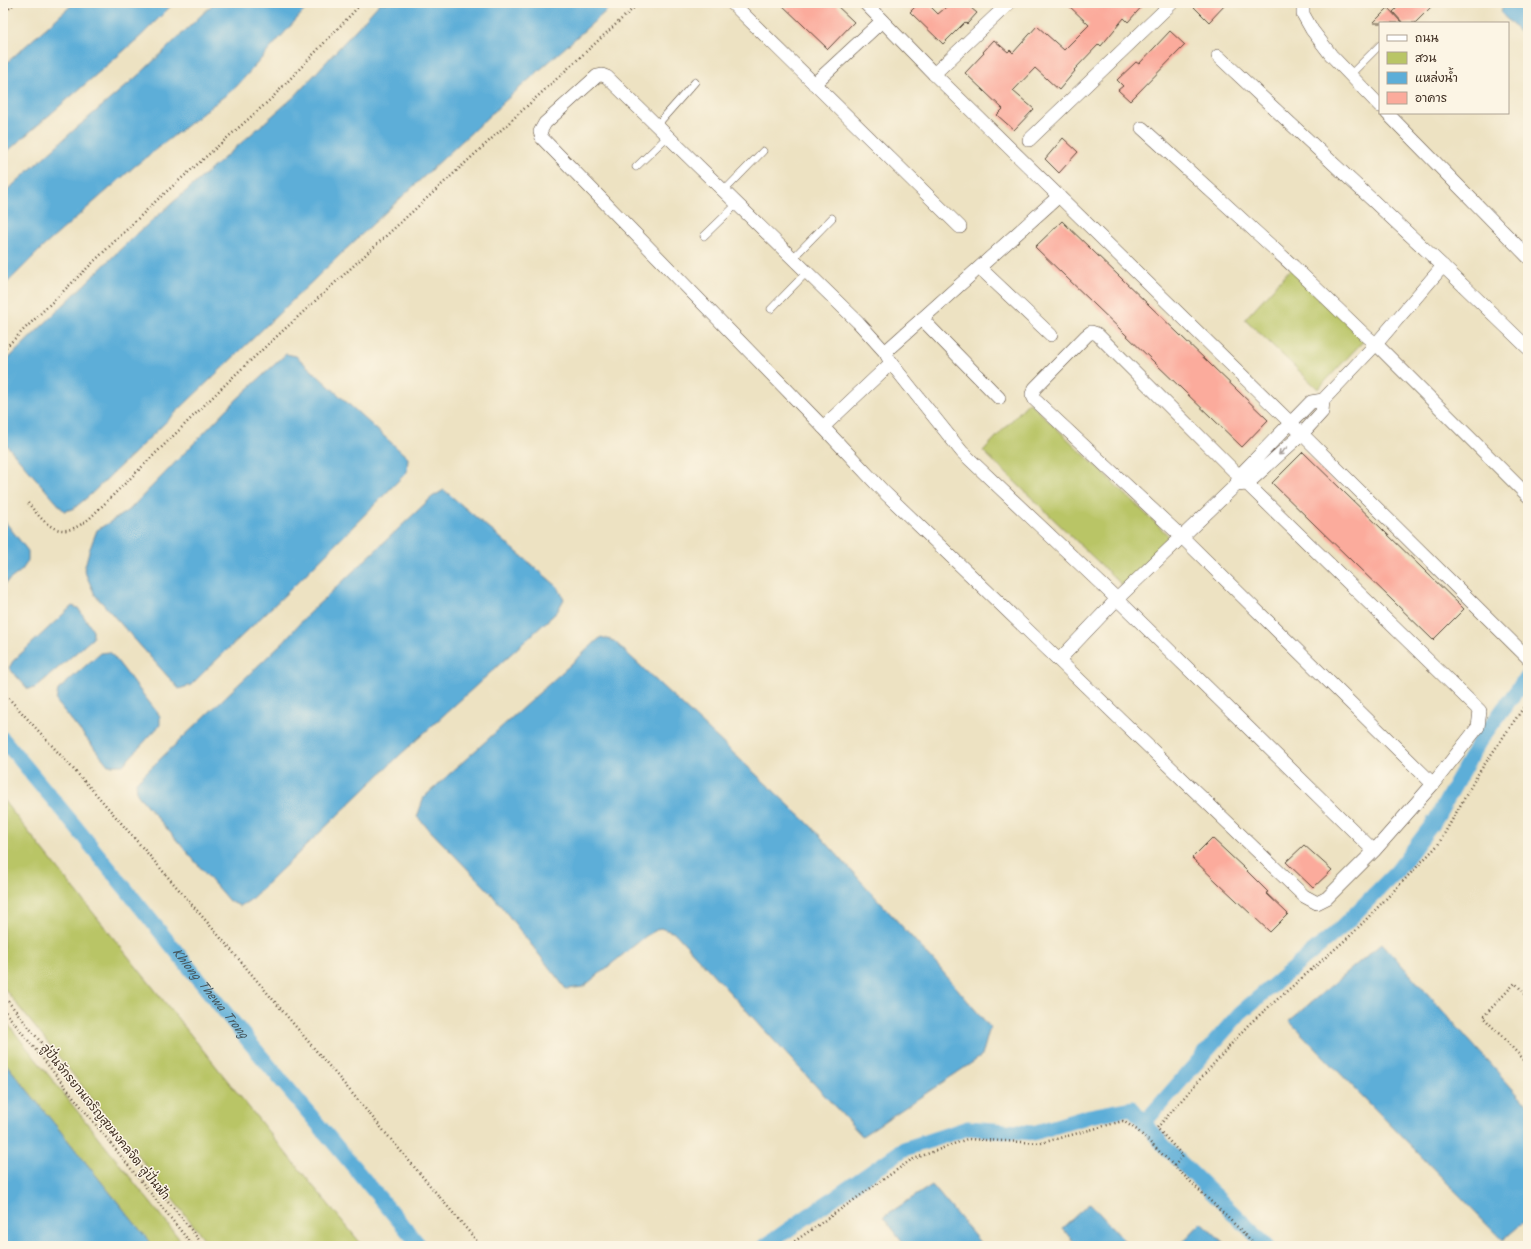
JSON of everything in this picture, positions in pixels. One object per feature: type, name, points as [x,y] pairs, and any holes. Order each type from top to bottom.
[{"type":"street","points":[[732,3],[960,227]]},
{"type":"street","points":[[865,3],[934,74],[1302,434],[1528,658]]},
{"type":"street","points":[[934,74],[1010,3]]},
{"type":"street","points":[[1029,140],[1172,3]]},
{"type":"street","points":[[1303,3],[1303,14],[1312,30],[1331,55],[1379,105]]},
{"type":"street","points":[[814,84],[882,21]]},
{"type":"street","points":[[1218,56],[1443,266],[1528,348]]},
{"type":"street","points":[[1374,851],[1117,599],[962,452],[888,357],[858,322],[607,77],[602,75],[597,76],[544,123],[540,132],[542,138],[823,427],[883,491],[1304,896],[1317,903],[1326,898],[1374,851],[1433,784],[1478,726],[1480,711],[1241,482],[1097,334],[1091,332],[1036,388],[1032,394],[1035,400],[1183,538],[1433,784]]},
{"type":"street","points":[[1388,114],[1528,256]]},
{"type":"street","points":[[1142,128],[1376,344],[1528,496]]},
{"type":"street","points":[[823,427],[922,319],[1059,196]]},
{"type":"street","points":[[1241,482],[1290,423],[1312,402],[1323,400],[1376,344],[1443,266]]},
{"type":"street","points":[[980,268],[1051,335]]},
{"type":"street","points":[[922,319],[1000,398]]},
{"type":"street","points":[[1059,660],[1117,599],[1241,482],[1302,434],[1322,412],[1323,400]]},
{"type":"lane","points":[[1350,75],[1379,46]]},
{"type":"lane","points":[[657,125],[695,82]]},
{"type":"lane","points":[[636,166],[668,136]]},
{"type":"lane","points":[[724,191],[763,151]]},
{"type":"lane","points":[[704,236],[737,204]]},
{"type":"lane","points":[[793,258],[832,218]]},
{"type":"lane","points":[[771,309],[807,272]]},
{"type":"path","points":[[3,14],[14,3]]},
{"type":"path","points":[[3,350],[156,202],[271,99],[362,3]]},
{"type":"path","points":[[28,503],[45,523],[55,529],[65,530],[74,528],[90,518],[237,373],[639,3]]},
{"type":"path","points":[[3,692],[96,794],[221,938],[481,1246]]},
{"type":"path","points":[[1174,1166],[1183,1156],[1157,1128],[1248,1025],[1351,935],[1438,846],[1478,774],[1528,701]]},
{"type":"path","points":[[1528,998],[1514,983],[1483,1017],[1528,1064]]},
{"type":"path","points":[[3,995],[204,1246]]},
{"type":"path","name":"ลู่ปั่นจักรยานเจริญสุขมงคลจิต ลู่ปั่นฟ้า","points":[[3,1009],[193,1246]]},
{"type":"path","points":[[788,1246],[911,1160],[967,1139],[1041,1143],[1123,1121],[1137,1130],[1257,1246]]},
{"type":"green space","points":[[1293,266],[1367,337],[1318,389],[1245,319]]},
{"type":"green space","points":[[1029,402],[1170,537],[1123,586],[983,451]]},
{"type":"green space","points":[[3,800],[275,1140],[363,1246],[210,1246],[3,987]]},
{"type":"green space","points":[[3,1018],[185,1246],[153,1246],[3,1060]]},
{"type":"water","points":[[74,3],[174,3],[141,36],[3,155],[3,66]]},
{"type":"water","points":[[214,3],[311,3],[236,87],[135,166],[45,245],[3,287],[3,194],[74,130],[142,72]]},
{"type":"water","points":[[380,3],[615,3],[505,101],[345,250],[89,496],[73,509],[64,511],[3,441],[3,364],[131,239],[295,96]]},
{"type":"water","points":[[1503,3],[1528,3],[1528,41],[1501,13]]},
{"type":"water","points":[[286,354],[296,356],[408,458],[407,472],[292,588],[191,685],[179,689],[95,595],[84,570],[89,551],[97,530],[129,510],[235,401]]},
{"type":"water","points":[[444,490],[558,587],[564,599],[557,612],[401,754],[249,901],[240,906],[229,901],[137,794],[136,782],[284,641],[307,615],[432,497]]},
{"type":"water","points":[[3,519],[28,551],[28,561],[22,570],[3,585]]},
{"type":"water","points":[[72,606],[78,608],[93,630],[93,638],[35,688],[28,689],[9,668],[13,661]]},
{"type":"water","points":[[601,637],[614,641],[811,826],[937,965],[990,1027],[982,1056],[862,1136],[675,933],[660,928],[646,936],[583,987],[566,989],[490,892],[417,817],[424,797]]},
{"type":"water","points":[[110,652],[160,716],[160,725],[123,765],[108,765],[56,701],[58,690],[100,653]]},
{"type":"water","points":[[1382,943],[1528,1106],[1528,1218],[1503,1240],[1289,1021]]},
{"type":"water","points":[[3,1060],[153,1246],[3,1246]]},
{"type":"water","points":[[932,1185],[983,1246],[906,1246],[883,1217]]},
{"type":"water","points":[[1090,1203],[1129,1246],[1077,1246],[1062,1228]]},
{"type":"water","points":[[1202,1222],[1227,1246],[1179,1246]]},
{"type":"building","points":[[780,3],[834,3],[854,22],[828,49]]},
{"type":"building","points":[[919,3],[927,3],[938,14],[951,3],[976,3],[971,8],[977,13],[967,24],[965,22],[943,44],[910,12]]},
{"type":"building","points":[[1066,3],[1145,3],[1128,22],[1124,18],[1101,46],[1099,44],[1074,70],[1075,71],[1059,90],[1035,68],[1013,91],[1034,109],[1014,130],[997,115],[1003,109],[965,73],[994,40],[1008,52],[1010,50],[1013,53],[1037,26],[1064,50],[1089,25]]},
{"type":"building","points":[[1190,3],[1227,3],[1209,22]]},
{"type":"building","points":[[1402,3],[1435,3],[1416,22],[1402,22],[1393,12]]},
{"type":"building","points":[[1388,8],[1401,22],[1379,22],[1373,23]]},
{"type":"building","points":[[1170,31],[1185,45],[1130,101],[1118,90],[1123,86],[1117,80],[1136,62],[1139,64]]},
{"type":"building","points":[[1063,138],[1078,152],[1059,173],[1045,159]]},
{"type":"building","points":[[1062,221],[1268,420],[1242,447],[1035,247]]},
{"type":"building","points":[[1303,452],[1464,609],[1433,640],[1272,483]]},
{"type":"building","points":[[1212,838],[1268,892],[1266,893],[1288,914],[1270,932],[1192,858]]},
{"type":"building","points":[[1304,845],[1332,870],[1313,888],[1286,862]]},
{"type":"waterway","points":[[1144,1123],[1240,1013],[1341,928],[1397,871],[1436,819],[1479,742],[1528,675]]},
{"type":"waterway","name":"Khlong Thewa Trong","points":[[3,739],[250,1043],[420,1246]]},
{"type":"waterway","points":[[765,1246],[904,1149],[968,1128],[1033,1133],[1090,1116],[1132,1108],[1166,1148],[1267,1246]]}]
